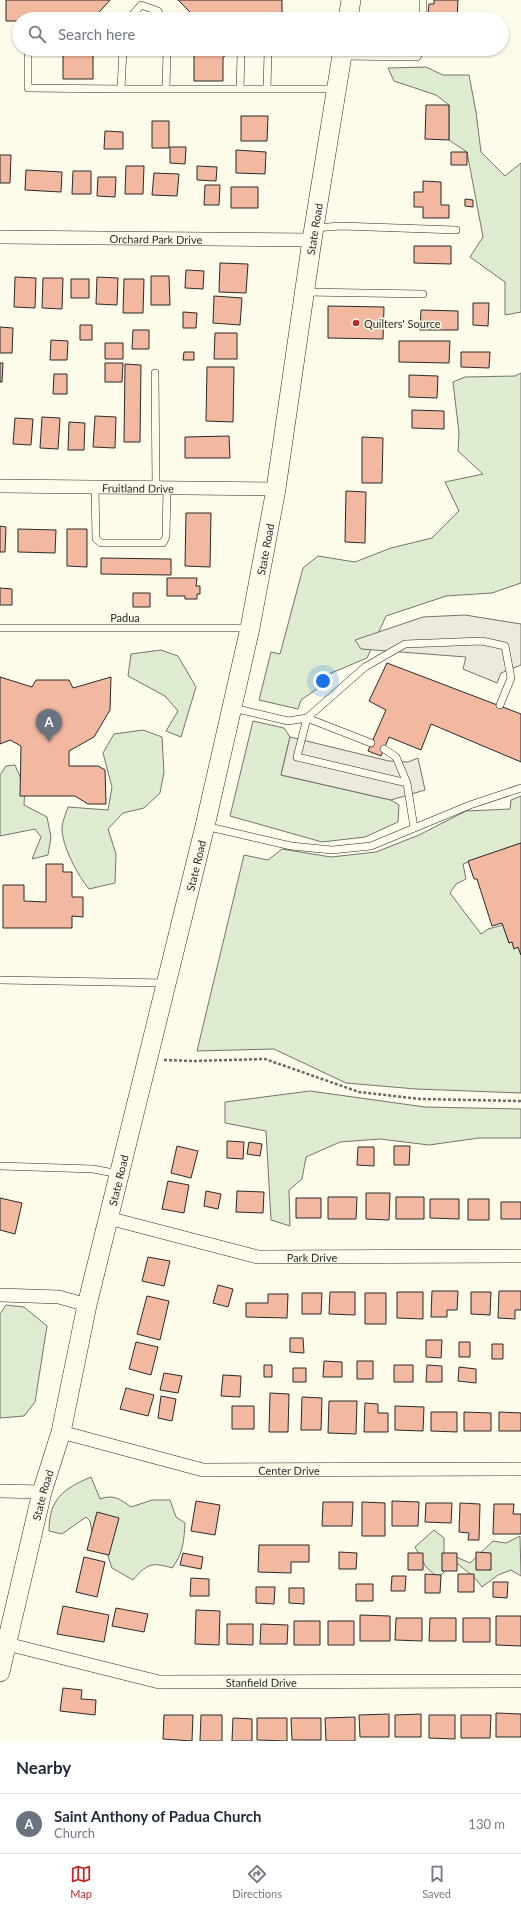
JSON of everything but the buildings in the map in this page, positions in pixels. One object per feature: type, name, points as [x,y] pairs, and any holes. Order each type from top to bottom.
[{"type":"main road","points":[[349,12],[351,0]]},
{"type":"main road","name":"State Road","points":[[0,1670],[42,1492],[62,1432],[87,1305],[205,826],[250,628],[276,489],[313,234],[342,56]]},
{"type":"street","name":"Orchard Park Drive","points":[[0,237],[313,234]]},
{"type":"street","name":"Fruitland Drive","points":[[0,486],[276,489]]},
{"type":"street","name":"Park Drive","points":[[108,1218],[258,1257],[521,1256]]},
{"type":"street","points":[[0,1295],[59,1297],[87,1305]]},
{"type":"street","name":"Center Drive","points":[[62,1432],[203,1470],[521,1469]]},
{"type":"street","points":[[0,1491],[42,1492]]},
{"type":"street","name":"Stanfield Drive","points":[[7,1644],[159,1682],[521,1681]]},
{"type":"lane","points":[[423,0],[423,12]]},
{"type":"lane","points":[[135,12],[141,5],[158,12]]},
{"type":"lane","points":[[28,56],[28,88],[337,89]]},
{"type":"lane","points":[[121,89],[123,56]]},
{"type":"lane","points":[[166,89],[167,56]]},
{"type":"lane","points":[[240,89],[241,56]]},
{"type":"lane","points":[[267,89],[268,56]]},
{"type":"lane","points":[[392,56],[417,58],[418,56]]},
{"type":"lane","points":[[313,234],[341,226],[456,230]]},
{"type":"lane","points":[[305,292],[423,294]]},
{"type":"lane","points":[[95,487],[96,539],[101,543],[164,543],[166,537],[155,373]]},
{"type":"lane","name":"Padua","points":[[0,628],[250,628]]},
{"type":"lane","points":[[407,782],[297,757],[307,718],[365,666],[405,644],[482,641],[505,646],[511,678],[500,705]]},
{"type":"lane","points":[[233,708],[288,721],[307,718],[371,743]]},
{"type":"lane","points":[[384,749],[396,757],[407,782],[414,828]]},
{"type":"lane","points":[[205,826],[291,846],[332,850],[371,846],[470,805],[521,788]]},
{"type":"lane","points":[[0,980],[167,983]]},
{"type":"lane","points":[[0,1166],[93,1169],[119,1174]]},
{"type":"path","points":[[148,1059],[193,1061],[265,1059],[359,1092],[420,1100],[521,1101]]},
{"type":"green space","points":[[426,67],[443,75],[469,75],[476,112],[481,152],[505,176],[521,163],[521,312],[505,315],[505,282],[470,257],[483,237],[467,152],[449,140],[449,105],[436,95],[394,81],[388,68]]},
{"type":"green space","points":[[521,373],[521,583],[492,593],[446,596],[386,616],[367,658],[329,674],[327,682],[301,700],[298,709],[259,700],[271,652],[280,654],[303,568],[318,556],[355,562],[391,548],[432,538],[459,511],[445,482],[483,474],[458,451],[459,433],[453,382],[465,377],[515,376]]},
{"type":"green space","points":[[161,650],[178,656],[196,687],[181,737],[166,731],[178,711],[165,696],[128,676],[131,654]]},
{"type":"green space","points":[[253,721],[284,728],[290,737],[281,775],[391,800],[399,805],[398,822],[365,837],[322,842],[230,816]]},
{"type":"green space","points":[[143,730],[162,737],[164,772],[160,793],[144,808],[123,813],[108,829],[116,854],[115,883],[89,889],[80,877],[65,844],[62,829],[65,815],[68,807],[108,810],[112,787],[103,753],[114,734]]},
{"type":"green space","points":[[15,765],[25,788],[24,805],[47,817],[51,837],[48,855],[32,859],[41,837],[35,829],[0,836],[0,775],[6,766]]},
{"type":"green space","points":[[521,796],[521,843],[463,864],[466,879],[456,884],[450,893],[481,934],[488,929],[503,925],[509,943],[512,942],[515,948],[518,947],[521,955],[521,1093],[416,1089],[346,1083],[274,1049],[197,1051],[244,855],[268,860],[282,849],[331,857],[376,852],[419,835],[466,811],[510,809],[511,800]]},
{"type":"green space","points":[[310,1091],[425,1107],[521,1109],[521,1138],[479,1138],[429,1145],[380,1139],[340,1142],[306,1157],[302,1179],[289,1190],[290,1226],[271,1220],[266,1131],[225,1123],[225,1102]]},
{"type":"green space","points":[[6,1305],[24,1307],[47,1326],[35,1402],[24,1416],[0,1418],[0,1314]]},
{"type":"green space","points":[[91,1477],[100,1499],[113,1497],[131,1507],[152,1500],[170,1500],[176,1517],[185,1523],[184,1536],[179,1558],[172,1568],[159,1565],[150,1566],[142,1571],[133,1580],[112,1568],[106,1550],[94,1542],[90,1521],[86,1517],[62,1534],[49,1531],[52,1511],[60,1496],[81,1481]]},
{"type":"green space","points":[[434,1530],[444,1538],[444,1556],[456,1557],[470,1563],[493,1541],[506,1543],[520,1536],[521,1576],[511,1570],[498,1575],[482,1587],[474,1577],[458,1564],[448,1568],[438,1578],[426,1567],[415,1547]]},
{"type":"shaded area","points":[[465,615],[521,624],[521,665],[501,673],[497,683],[463,669],[466,657],[361,649],[355,640],[423,617]]},
{"type":"shaded area","points":[[290,737],[389,761],[408,762],[418,758],[425,790],[391,800],[281,775]]},
{"type":"place","name":"Quilters' Source","points":[[356,323]]},
{"type":"place","name":"Saint Anthony of Padua Church","points":[[49,742]]}]
